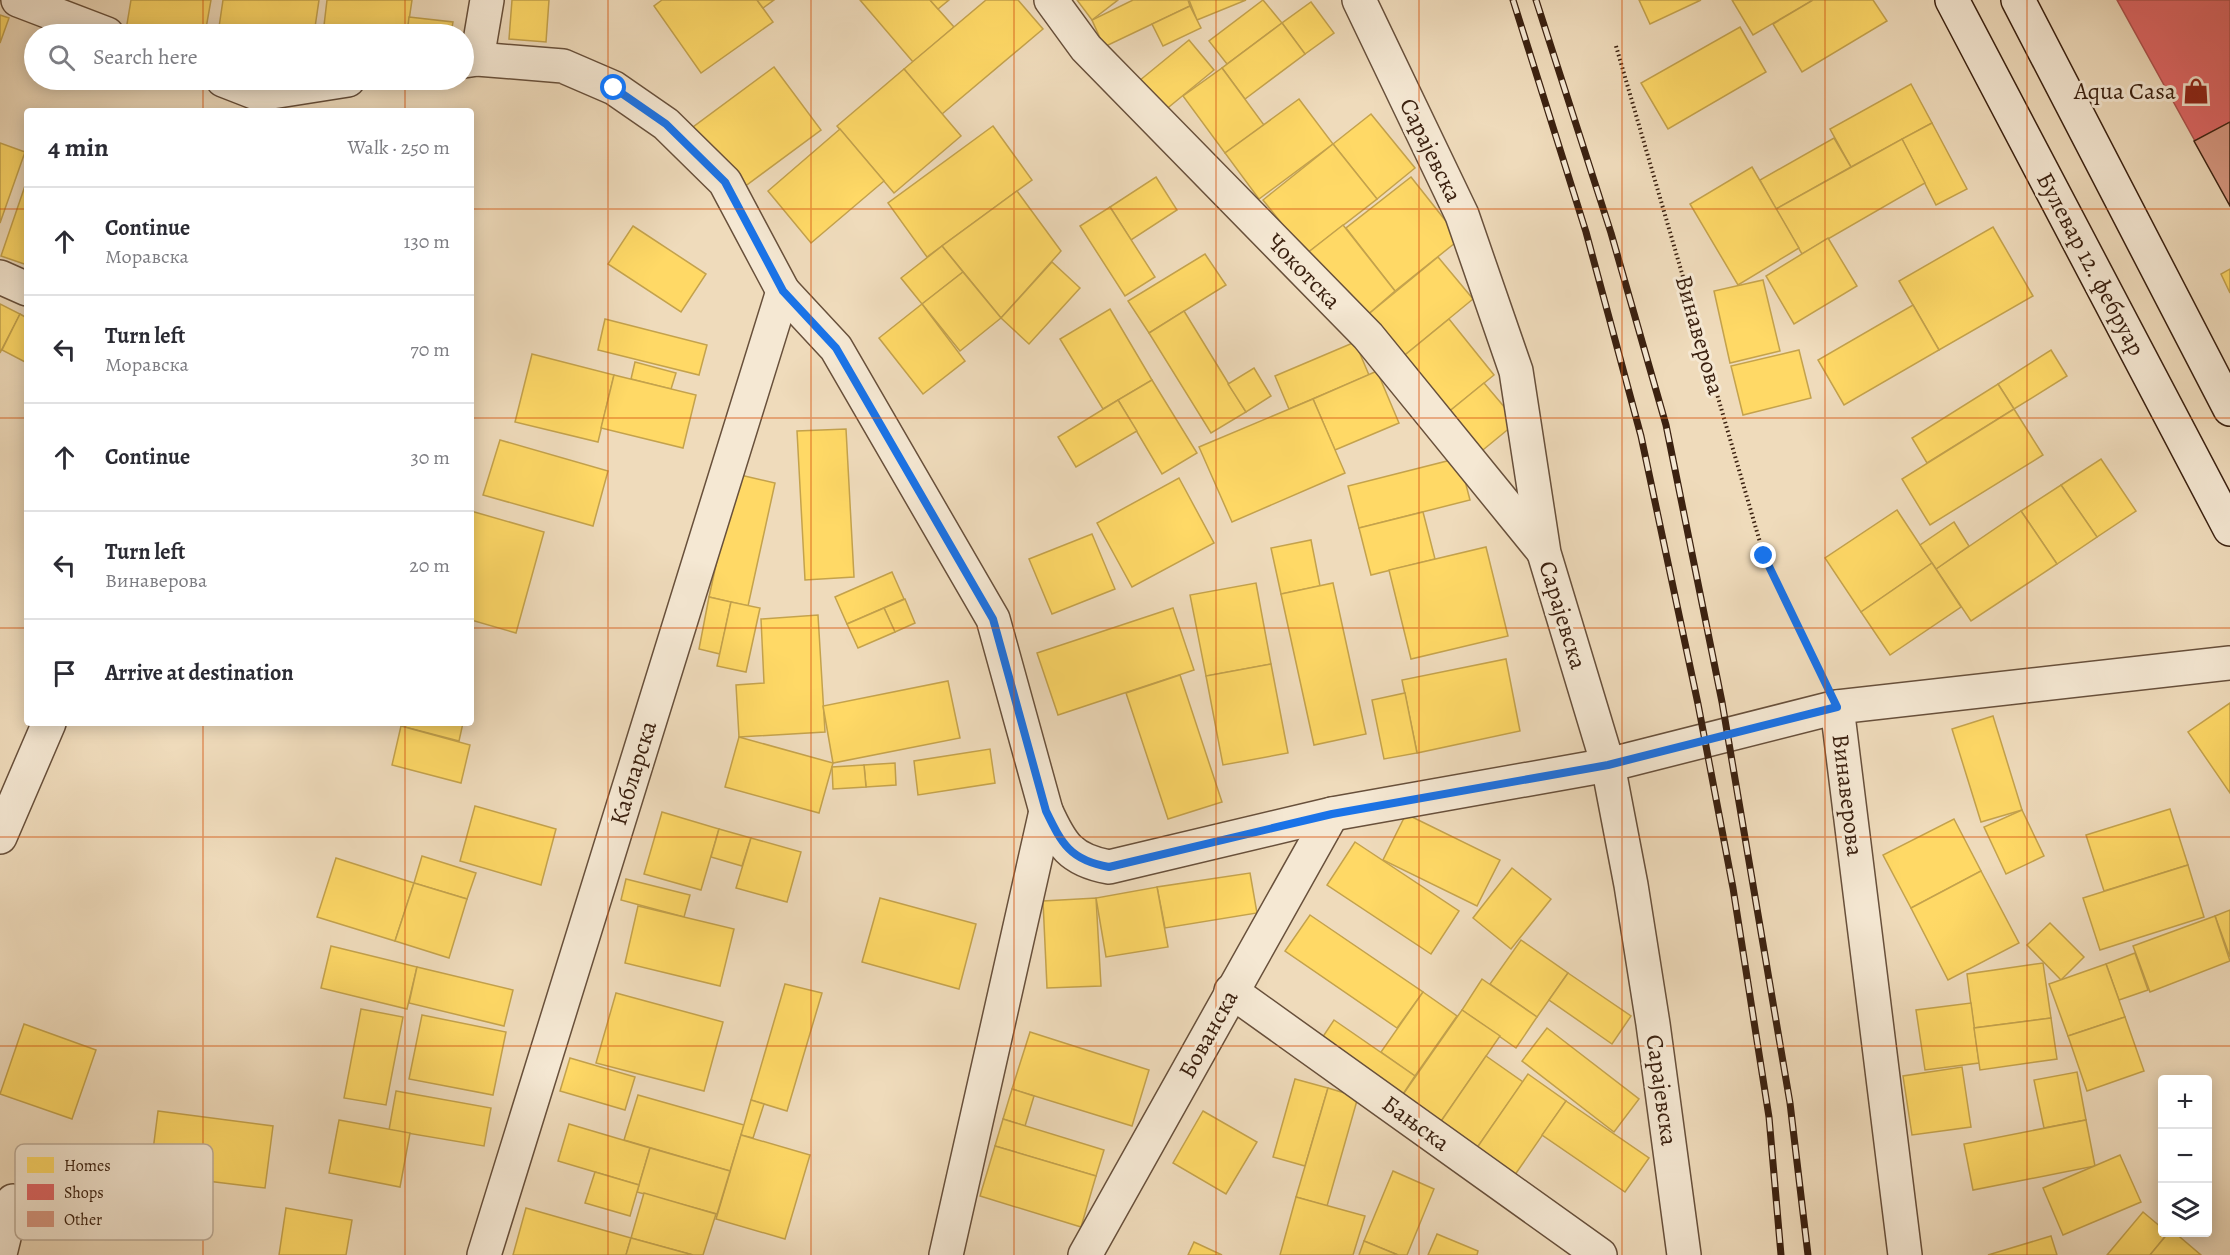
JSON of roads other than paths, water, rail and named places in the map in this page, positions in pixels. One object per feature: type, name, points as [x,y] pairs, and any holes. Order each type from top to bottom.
[{"type":"street","points":[[18,0],[56,7],[88,24]]},
{"type":"street","points":[[474,46],[487,0]]},
{"type":"street","name":"Чокотска","points":[[1051,0],[1086,48],[1368,336],[1544,553]]},
{"type":"street","name":"Сарајевска","points":[[1359,0],[1462,215],[1516,371],[1544,553],[1608,765],[1632,885],[1684,1255]]},
{"type":"street","name":"Булевар 12. фебруар","points":[[1952,0],[2230,529]]},
{"type":"street","points":[[2018,0],[2230,409]]},
{"type":"street","points":[[474,60],[563,66],[614,88],[666,124],[725,182],[783,291],[836,348],[993,619],[1046,811],[1059,839],[1073,853],[1091,864],[1109,867],[1332,814],[1608,765],[1837,707],[2230,663]]},
{"type":"street","points":[[238,90],[255,102],[306,90]]},
{"type":"street","points":[[0,277],[24,288]]},
{"type":"street","name":"Кабларска","points":[[484,1255],[783,291]]},
{"type":"street","name":"Винаверова","points":[[1837,707],[1905,1255]]},
{"type":"street","points":[[0,837],[47,726]]},
{"type":"street","points":[[946,1255],[1046,811]]},
{"type":"street","name":"Бованска","points":[[1085,1255],[1332,814]]},
{"type":"street","name":"Бањска","points":[[1231,991],[1600,1255]]},
{"type":"street","points":[[0,1254],[13,1202]]},
{"type":"railway","points":[[1513,0],[1586,232],[1641,436],[1698,704],[1733,888],[1769,1117],[1781,1255]]},
{"type":"railway","points":[[1536,0],[1611,233],[1666,425],[1722,702],[1790,1103],[1808,1255]]},
{"type":"place","name":"Aqua Casa","points":[[2196,91]]}]
